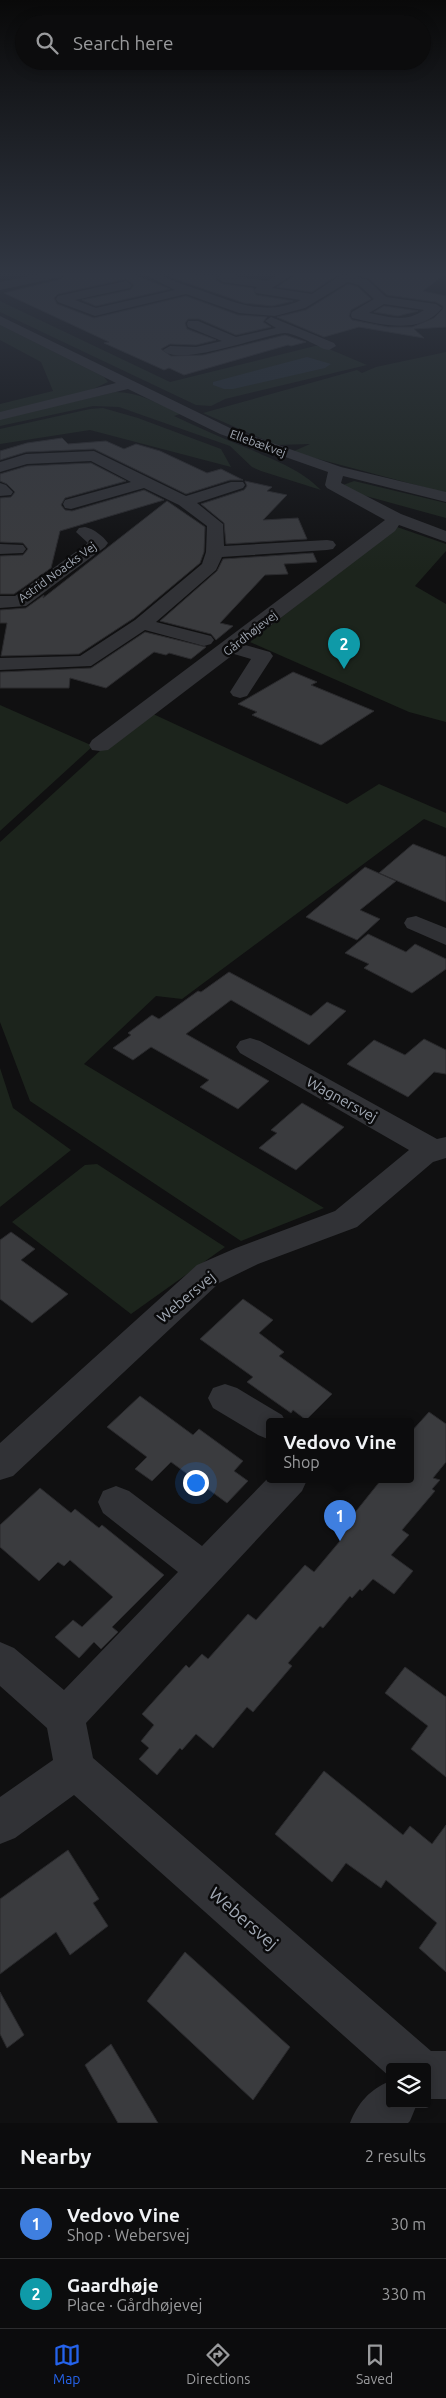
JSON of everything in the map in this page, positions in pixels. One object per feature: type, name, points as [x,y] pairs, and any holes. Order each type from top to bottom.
[{"type":"street","name":"Ellebækvej","points":[[107,373],[225,431],[336,470],[446,497]]},
{"type":"street","points":[[0,416],[129,384]]},
{"type":"street","points":[[0,467],[26,459],[94,456],[185,502],[215,524],[215,552],[210,566],[142,624],[84,662],[0,664]]},
{"type":"street","points":[[336,470],[333,485],[395,518],[446,537]]},
{"type":"street","points":[[71,504],[145,483]]},
{"type":"street","points":[[185,502],[237,485]]},
{"type":"street","name":"Gårdhøjevej","points":[[100,745],[389,527],[395,518]]},
{"type":"street","name":"Astrid Noacks Vej","points":[[0,602],[19,602],[99,544],[85,532]]},
{"type":"street","points":[[215,552],[327,545]]},
{"type":"street","points":[[142,624],[204,640]]},
{"type":"street","points":[[232,647],[263,656],[240,692]]},
{"type":"street","points":[[416,923],[446,937]]},
{"type":"street","name":"Wagnersvej","points":[[250,1047],[434,1151]]},
{"type":"street","name":"Webersvej","points":[[0,1465],[208,1274],[247,1256],[346,1219],[434,1151]]},
{"type":"street","points":[[225,1398],[266,1423]]},
{"type":"street","points":[[65,1717],[286,1483]]},
{"type":"street","points":[[116,1502],[203,1569]]},
{"type":"street","points":[[0,1661],[65,1717],[75,1769],[0,1823]]},
{"type":"street","name":"Webersvej","points":[[75,1769],[409,2063]]},
{"type":"street","points":[[431,2075],[446,2074]]},
{"type":"street","points":[[374,2123],[389,2108]]},
{"type":"shaded area","points":[[46,373],[96,373],[104,377],[108,382],[91,390],[0,413],[0,404],[53,391]]},
{"type":"shaded area","points":[[129,373],[151,373],[170,382],[206,373],[333,373],[225,399],[211,406],[196,405]]},
{"type":"shaded area","points":[[247,373],[303,373],[233,389],[224,389],[213,385],[213,382]]},
{"type":"shaded area","points":[[346,373],[446,373],[446,493],[292,452],[310,444],[276,445],[203,413]]},
{"type":"shaded area","points":[[115,392],[141,396],[164,406],[180,414],[174,416],[288,467],[305,477],[321,490],[252,467],[230,446],[119,407],[93,406],[0,426],[0,419]]},
{"type":"shaded area","points":[[103,408],[138,418],[221,449],[231,467],[90,430],[0,444],[0,429],[90,409]]},
{"type":"shaded area","points":[[354,481],[446,503],[446,518],[355,493],[343,485]]},
{"type":"shaded area","points":[[397,527],[446,544],[446,551],[415,586],[446,604],[446,722],[409,712],[250,642]]},
{"type":"shaded area","points":[[0,705],[93,746],[0,831]]},
{"type":"shaded area","points":[[151,713],[347,804],[379,784],[446,813],[446,828],[424,819],[182,999],[156,996],[84,1064],[324,1208],[241,1241],[30,1101],[0,1022],[0,842],[101,750]]},
{"type":"shaded area","points":[[0,1068],[13,1108],[71,1150],[0,1207]]},
{"type":"shaded area","points":[[97,1164],[225,1247],[131,1314],[12,1222],[85,1165]]},
{"type":"building","points":[[62,438],[68,444],[106,441],[124,449],[136,444],[160,451],[207,473],[221,469],[243,480],[230,480],[186,494],[94,449],[26,452],[0,460],[0,451],[27,443]]},
{"type":"building","points":[[91,463],[126,481],[65,498],[61,505],[65,510],[72,511],[144,490],[164,500],[60,531],[51,568],[14,594],[0,594],[0,556],[23,555],[28,549],[23,543],[0,542],[0,498],[11,497],[15,492],[7,484],[0,481],[0,474],[27,466]]},
{"type":"building","points":[[245,481],[272,487],[267,491],[287,495],[263,520],[298,518],[307,539],[226,544],[224,523],[201,504],[244,490],[247,486]]},
{"type":"building","points":[[167,501],[205,527],[204,552],[200,563],[134,618],[79,654],[1,656],[7,623],[0,623],[0,610],[26,608],[44,595],[43,598]]},
{"type":"building","points":[[313,553],[317,562],[284,564],[288,574],[265,575],[220,623],[233,626],[216,640],[211,634],[160,621],[217,571],[223,559]]},
{"type":"building","points":[[145,632],[206,647],[191,659],[169,653],[166,655],[154,652],[106,688],[70,678],[69,688],[0,688],[0,672],[91,668]]},
{"type":"building","points":[[293,672],[317,682],[311,685],[374,711],[321,745],[252,715],[257,712],[238,704]]},
{"type":"building","points":[[413,844],[446,857],[446,902],[379,873]]},
{"type":"building","points":[[365,867],[396,881],[360,910],[380,919],[357,940],[306,917]]},
{"type":"building","points":[[368,934],[406,952],[415,944],[446,959],[446,969],[412,993],[364,968],[369,964],[345,953]]},
{"type":"building","points":[[229,972],[311,1016],[327,1002],[346,1011],[309,1045],[231,1000],[186,1034],[269,1081],[238,1109],[200,1087],[209,1080],[151,1047],[133,1060],[113,1048],[131,1035],[128,1033],[152,1015],[159,1019],[198,991],[201,992]]},
{"type":"building","points":[[424,1039],[446,1050],[446,1074],[434,1072],[408,1097],[347,1064],[374,1040],[405,1055]]},
{"type":"building","points":[[302,1103],[344,1127],[296,1170],[259,1148],[277,1133],[271,1130]]},
{"type":"building","points":[[11,1232],[35,1249],[21,1260],[68,1294],[32,1323],[0,1299],[0,1240]]},
{"type":"building","points":[[243,1299],[273,1320],[259,1333],[284,1352],[279,1356],[332,1394],[308,1418],[303,1418],[293,1410],[291,1413],[247,1382],[253,1377],[200,1339]]},
{"type":"building","points":[[140,1396],[193,1435],[199,1429],[243,1461],[234,1471],[248,1481],[227,1503],[171,1462],[152,1481],[135,1469],[147,1457],[107,1427]]},
{"type":"building","points":[[429,1412],[446,1424],[446,1462],[433,1478],[440,1480],[432,1489],[435,1491],[402,1530],[409,1535],[391,1555],[413,1571],[394,1594],[373,1579],[362,1591],[360,1589],[352,1598],[350,1596],[323,1628],[320,1626],[288,1663],[292,1666],[253,1712],[247,1707],[213,1748],[196,1734],[182,1750],[180,1748],[157,1775],[139,1759],[149,1748],[141,1741],[154,1725],[142,1714],[186,1665],[189,1668],[202,1654],[208,1659],[248,1614],[256,1620],[305,1565],[314,1572],[340,1541],[337,1535],[379,1483],[414,1483],[414,1429]]},
{"type":"building","points":[[40,1488],[71,1513],[75,1509],[99,1528],[102,1525],[164,1575],[112,1627],[118,1632],[101,1649],[94,1642],[79,1658],[55,1637],[73,1620],[82,1627],[113,1597],[70,1560],[64,1566],[58,1562],[39,1581],[0,1547],[0,1525]]},
{"type":"building","points":[[405,1667],[446,1697],[446,1777],[411,1749],[428,1726],[385,1693]]},
{"type":"building","points":[[324,1771],[403,1835],[410,1826],[432,1844],[446,1825],[446,1972],[419,1948],[437,1923],[386,1880],[381,1888],[346,1863],[332,1882],[275,1834]]},
{"type":"building","points":[[68,1850],[99,1899],[93,1903],[108,1926],[70,1955],[56,1932],[0,1974],[0,1899]]},
{"type":"building","points":[[185,1952],[290,2047],[253,2100],[147,2001]]},
{"type":"building","points":[[0,1992],[24,2035],[7,2048],[0,2034]]},
{"type":"building","points":[[111,2044],[158,2123],[118,2123],[85,2065]]},
{"type":"place","name":"Gaardhøje","points":[[344,669]]},
{"type":"place","name":"Vedovo Vine","points":[[340,1541]]}]
